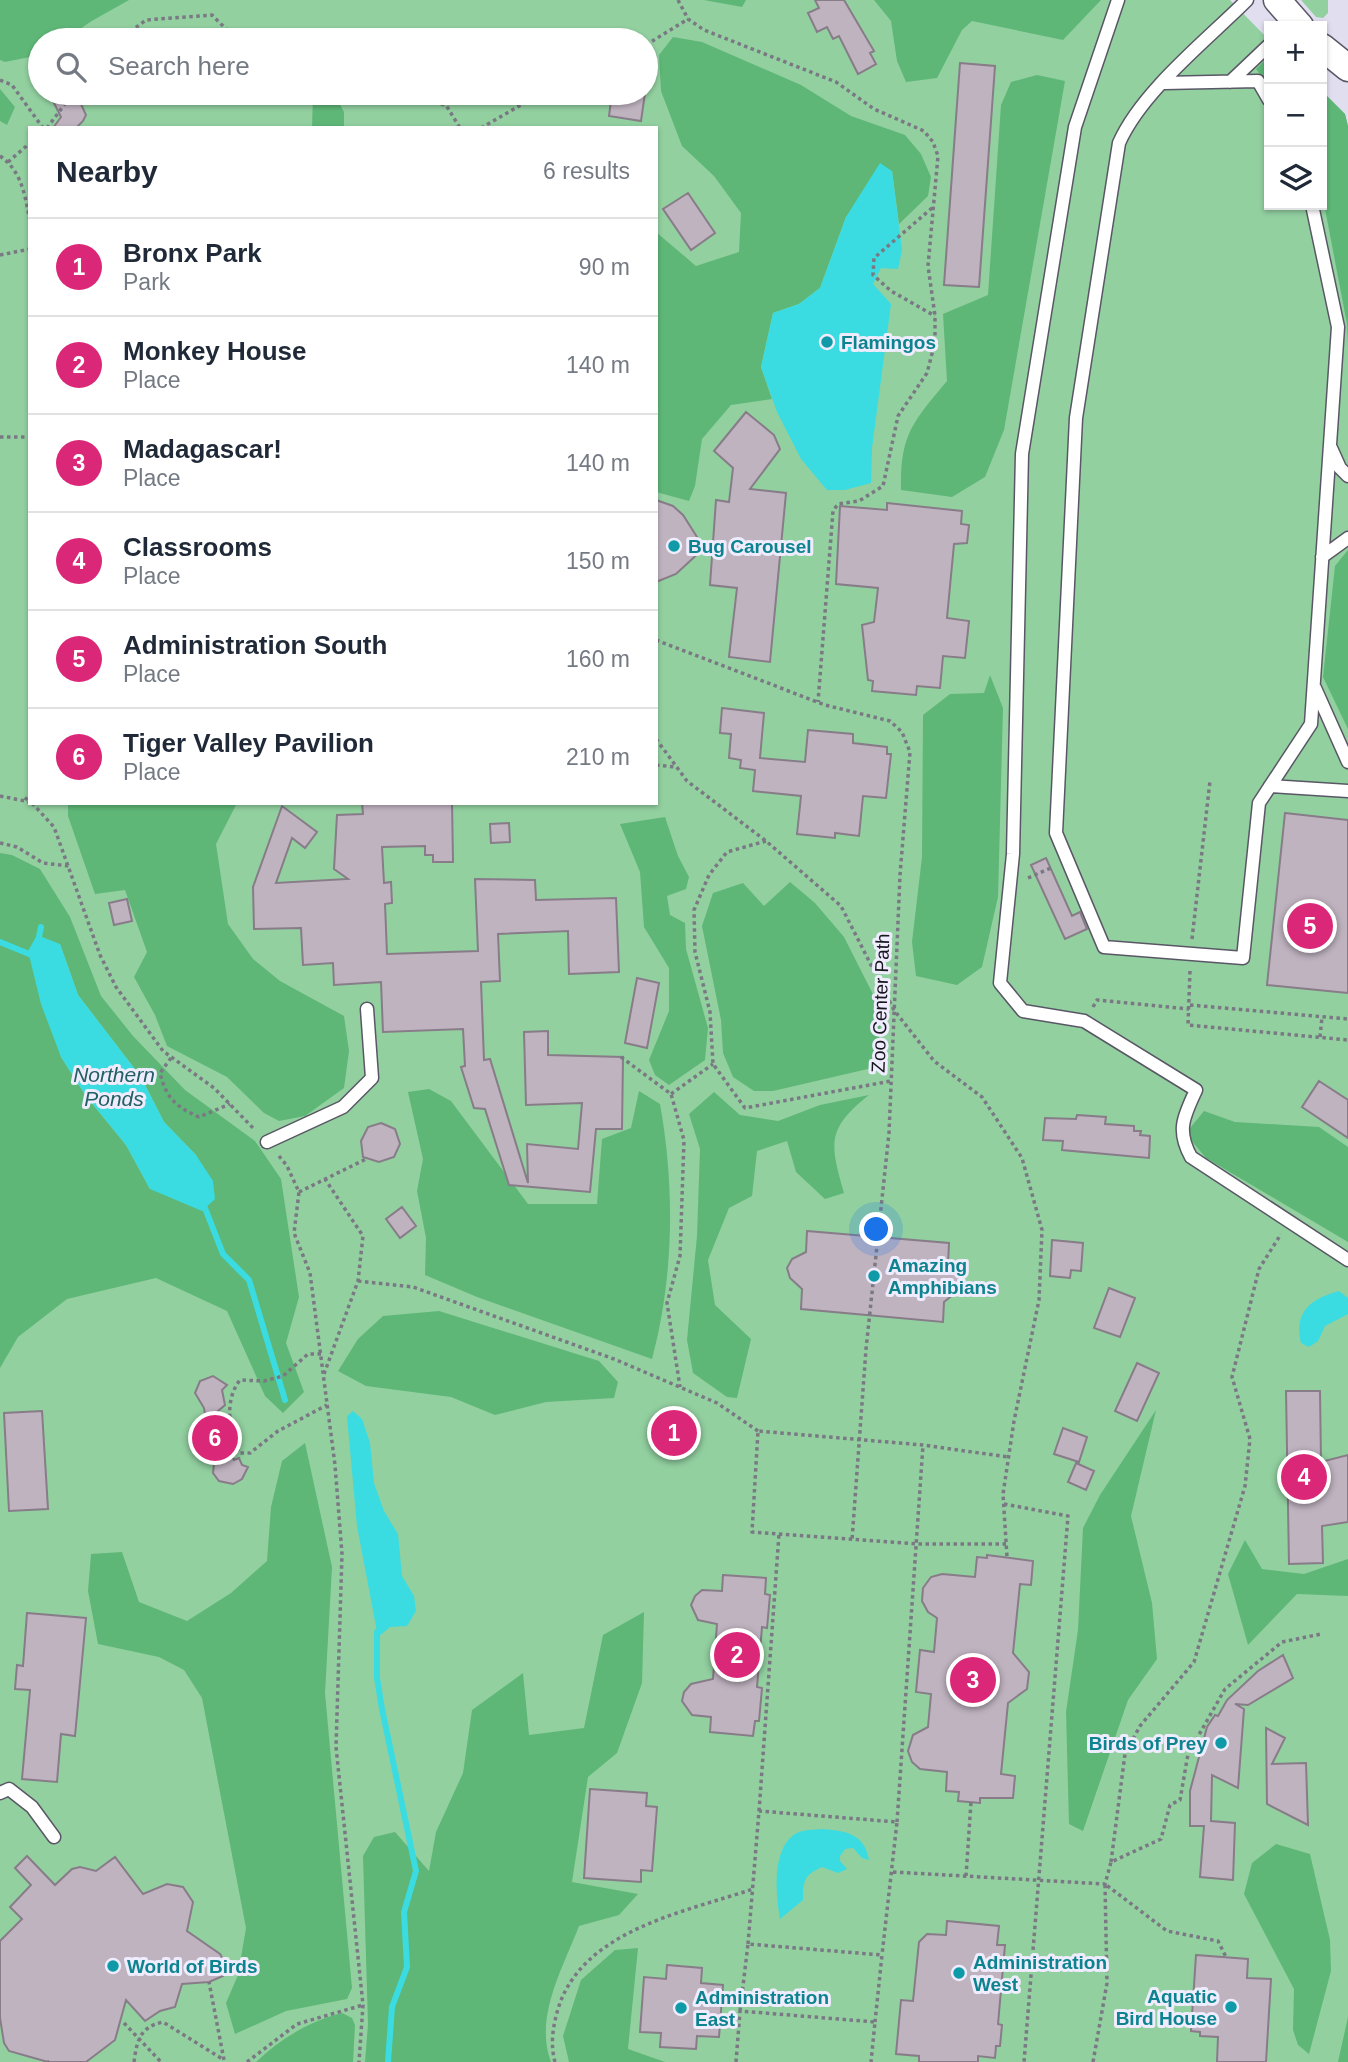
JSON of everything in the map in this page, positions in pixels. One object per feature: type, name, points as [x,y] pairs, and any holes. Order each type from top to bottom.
[{"type":"street","points":[[1277,0],[1292,21]]},
{"type":"street","points":[[1327,51],[1348,68]]},
{"type":"lane","points":[[1118,0],[1075,127],[1022,454],[1019,678],[1010,886],[1000,983],[1023,1011],[1084,1021],[1196,1090],[1183,1119],[1182,1141],[1191,1157],[1348,1261]]},
{"type":"lane","points":[[1247,0],[1164,83],[1127,127],[1119,143],[1076,418],[1056,833],[1104,947],[1244,958],[1259,803],[1311,724],[1338,327],[1313,210]]},
{"type":"lane","points":[[1230,82],[1264,50]]},
{"type":"lane","points":[[1164,83],[1258,81],[1264,91]]},
{"type":"lane","points":[[1329,444],[1340,468],[1348,476]]},
{"type":"lane","points":[[1322,557],[1348,538]]},
{"type":"lane","points":[[1314,684],[1348,762]]},
{"type":"lane","points":[[1270,786],[1348,792]]},
{"type":"lane","points":[[267,1142],[343,1107],[372,1078],[367,1009]]},
{"type":"lane","points":[[0,1793],[9,1789],[32,1807],[54,1837]]},
{"type":"path","points":[[678,0],[688,19],[704,30],[836,82],[874,108],[924,131],[933,142],[938,156],[928,266],[936,316],[932,357],[922,381],[898,416],[883,486],[859,501],[838,504],[833,511],[818,702]]},
{"type":"path","points":[[135,28],[146,20],[212,15],[225,28]]},
{"type":"path","points":[[658,38],[688,19]]},
{"type":"path","points":[[0,80],[12,85],[43,126]]},
{"type":"path","points":[[47,126],[63,105]]},
{"type":"path","points":[[446,105],[459,126]]},
{"type":"path","points":[[484,126],[521,105]]},
{"type":"path","points":[[8,162],[28,145]]},
{"type":"path","points":[[24,148],[28,150]]},
{"type":"path","points":[[0,156],[8,162],[20,180],[28,213]]},
{"type":"path","points":[[933,207],[874,258],[873,275],[877,282],[936,316]]},
{"type":"path","points":[[0,255],[28,249]]},
{"type":"path","points":[[0,437],[28,437]]},
{"type":"path","name":"Zoo Center Path","points":[[658,641],[818,702],[879,716],[896,726],[907,740],[910,752],[889,1133],[866,1349],[852,1540]]},
{"type":"path","points":[[658,743],[687,781],[766,841],[841,906],[894,1010],[934,1061],[982,1097],[1022,1158],[1042,1230],[1040,1300],[1008,1457],[1004,1504],[1007,1557]]},
{"type":"path","points":[[658,765],[676,768]]},
{"type":"path","points":[[1210,781],[1191,954],[1188,1025],[1348,1040]]},
{"type":"path","points":[[0,796],[28,802]]},
{"type":"path","points":[[32,805],[54,827],[100,955],[117,987],[163,1051],[214,1088],[267,1142],[288,1166],[299,1192],[294,1233],[310,1273],[324,1376],[342,1554],[336,1747],[363,2005],[359,2062]]},
{"type":"path","points":[[766,841],[726,852],[709,875],[694,909],[695,952],[710,1012],[713,1065],[745,1108],[891,1081]]},
{"type":"path","points":[[0,843],[17,847],[43,863],[69,866]]},
{"type":"path","points":[[1010,886],[1068,861]]},
{"type":"path","points":[[1084,1021],[1097,1000],[1348,1019]]},
{"type":"path","points":[[1320,1037],[1322,1017]]},
{"type":"path","points":[[621,1057],[671,1094],[684,1140],[680,1256],[667,1303],[681,1387]]},
{"type":"path","points":[[171,1058],[160,1073],[163,1087],[176,1107],[199,1117],[230,1104]]},
{"type":"path","points":[[671,1094],[713,1065]]},
{"type":"path","points":[[299,1192],[368,1158]]},
{"type":"path","points":[[324,1376],[358,1281],[363,1236],[325,1179]]},
{"type":"path","points":[[1093,2062],[1107,1983],[1105,1884],[1111,1863],[1125,1754],[1139,1726],[1194,1662],[1245,1486],[1250,1439],[1232,1377],[1259,1269],[1289,1221]]},
{"type":"path","points":[[358,1281],[413,1287],[614,1359],[717,1403],[758,1431],[860,1442],[923,1445],[1008,1457]]},
{"type":"path","points":[[321,1354],[308,1354],[283,1376],[274,1380],[240,1380],[230,1392],[231,1436],[239,1453],[250,1453],[278,1431],[327,1405]]},
{"type":"path","points":[[758,1431],[752,1532],[916,1544],[1006,1544]]},
{"type":"path","points":[[872,2062],[893,1872],[923,1445]]},
{"type":"path","points":[[1004,1504],[1068,1516],[1024,2062]]},
{"type":"path","points":[[736,2062],[753,1889],[779,1534]]},
{"type":"path","points":[[1111,1863],[1161,1839],[1170,1805],[1180,1800],[1188,1754],[1225,1689],[1282,1642],[1321,1634]]},
{"type":"path","points":[[966,1876],[971,1802]]},
{"type":"path","points":[[759,1811],[897,1822]]},
{"type":"path","points":[[893,1872],[1105,1884],[1167,1931],[1218,1941],[1226,1957]]},
{"type":"path","points":[[555,2062],[552,2049],[555,2020],[574,1975],[581,1968],[610,1943],[653,1923],[753,1889]]},
{"type":"path","points":[[748,1944],[882,1955]]},
{"type":"path","points":[[134,2062],[137,2039],[147,2026],[163,2022],[224,2060],[209,1982]]},
{"type":"path","points":[[247,2062],[297,2024],[363,2005]]},
{"type":"path","points":[[740,2011],[875,2022]]},
{"type":"path","points":[[124,2024],[161,2062]]},
{"type":"green space","points":[[0,0],[1230,0],[1264,35],[1264,210],[1327,210],[1327,96],[1345,114],[1348,126],[1348,2062],[0,2062]]},
{"type":"green space","points":[[0,0],[129,0],[82,28],[28,28],[28,57],[5,62],[0,60]]},
{"type":"green space","points":[[704,0],[746,0],[742,7]]},
{"type":"green space","points":[[874,0],[1101,0],[1063,40],[972,21],[962,30],[937,78],[906,82],[897,61],[891,21]]},
{"type":"green space","points":[[1301,0],[1328,0],[1328,13],[1323,18],[1316,17]]},
{"type":"green space","points":[[673,37],[702,42],[801,85],[851,116],[905,135],[921,154],[931,177],[928,196],[899,224],[892,171],[846,217],[820,288],[799,304],[773,313],[761,367],[772,399],[731,405],[702,439],[695,486],[689,501],[658,493],[658,234],[696,266],[739,252],[741,213],[714,176],[682,146],[661,91],[659,55]]},
{"type":"green space","points":[[1264,61],[1264,80],[1256,69]]},
{"type":"green space","points":[[1037,75],[1065,81],[1004,430],[985,477],[952,497],[901,490],[903,455],[911,430],[925,407],[947,381],[943,314],[988,295],[1001,105],[1011,82]]},
{"type":"green space","points":[[0,89],[15,107],[7,125],[0,121]]},
{"type":"green space","points":[[1327,96],[1345,114],[1348,126],[1348,345],[1347,324],[1325,210]]},
{"type":"green space","points":[[313,105],[340,105],[344,112],[344,126],[312,126]]},
{"type":"green space","points":[[1348,550],[1348,729],[1323,677],[1335,566]]},
{"type":"green space","points":[[990,675],[1003,708],[998,897],[982,967],[957,985],[916,976],[912,942],[922,857],[923,715],[950,694],[984,693]]},
{"type":"green space","points":[[68,805],[236,805],[216,844],[228,924],[253,959],[280,981],[344,1016],[349,1051],[344,1088],[305,1116],[279,1121],[264,1113],[227,1077],[167,1046],[155,1015],[134,977],[147,952],[125,890],[95,894],[68,816]]},
{"type":"green space","points":[[665,817],[678,856],[689,877],[686,889],[667,896],[670,915],[685,923],[686,949],[708,1028],[705,1060],[669,1085],[655,1075],[649,1060],[669,1011],[669,968],[644,927],[640,872],[620,824]]},
{"type":"green space","points":[[0,853],[12,855],[40,869],[70,917],[101,996],[133,1036],[185,1090],[255,1141],[281,1179],[299,1297],[286,1343],[304,1392],[283,1413],[265,1396],[227,1311],[156,1278],[67,1299],[18,1337],[0,1368]],"holes":[[[60,944],[78,995],[141,1077],[164,1122],[196,1155],[150,1189],[126,1145],[86,1096],[61,1057]]]},
{"type":"green space","points":[[790,882],[815,903],[844,937],[882,1012],[877,1060],[872,1068],[773,1091],[754,1091],[733,1077],[723,1053],[721,1020],[702,926],[713,893],[743,883],[764,906]]},
{"type":"green space","points":[[429,1089],[451,1101],[528,1204],[597,1204],[602,1139],[631,1128],[639,1091],[660,1104],[668,1167],[670,1232],[665,1296],[652,1359],[477,1297],[425,1275],[426,1238],[417,1191],[423,1159],[408,1092]]},
{"type":"green space","points":[[714,1092],[740,1115],[778,1121],[820,1105],[869,1095],[845,1118],[835,1138],[836,1162],[844,1193],[825,1199],[796,1172],[787,1141],[757,1151],[752,1196],[729,1208],[708,1260],[715,1305],[751,1339],[737,1398],[727,1397],[693,1373],[687,1340],[697,1236],[700,1149],[689,1114]]},
{"type":"green space","points":[[1204,1111],[1235,1122],[1319,1127],[1348,1147],[1348,1242],[1206,1158],[1190,1139],[1190,1128]]},
{"type":"green space","points":[[439,1311],[599,1361],[618,1382],[614,1398],[546,1402],[495,1415],[451,1397],[366,1386],[338,1371],[358,1339],[383,1316]]},
{"type":"green space","points":[[1156,1410],[1131,1516],[1152,1603],[1157,1659],[1128,1700],[1083,1831],[1069,1824],[1066,1712],[1078,1630],[1083,1528],[1100,1495]]},
{"type":"green space","points":[[305,1443],[332,1567],[325,1693],[352,1988],[347,1999],[286,2011],[235,2034],[226,2003],[238,1975],[246,1928],[202,1698],[184,1670],[159,1657],[98,1644],[88,1591],[91,1554],[122,1552],[139,1602],[187,1621],[231,1593],[267,1561],[271,1507],[282,1461]]},
{"type":"green space","points":[[1245,1540],[1262,1569],[1304,1574],[1348,1559],[1348,1596],[1297,1594],[1248,1645],[1228,1574]]},
{"type":"green space","points":[[644,1612],[642,1683],[617,1753],[588,1777],[572,1882],[638,1894],[619,1915],[579,1926],[548,2010],[546,2028],[551,2062],[365,2062],[368,2024],[363,1856],[374,1837],[395,1832],[429,1871],[436,1832],[463,1773],[472,1710],[523,1673],[529,1735],[584,1728],[603,1635]]},
{"type":"green space","points":[[1276,1844],[1310,1854],[1330,1940],[1331,1971],[1309,2054],[1298,2045],[1293,2030],[1294,1989],[1244,1894],[1252,1863]]},
{"type":"green space","points":[[638,1948],[628,2049],[665,2062],[569,2062],[563,2036],[581,1980],[615,1950]]},
{"type":"green space","points":[[342,2013],[352,2018],[355,2025],[353,2062],[256,2062],[296,2032]]},
{"type":"green space","points":[[1348,2017],[1348,2062],[1338,2062]]},
{"type":"water","name":"Flamingos","points":[[880,163],[892,171],[902,250],[898,269],[881,268],[873,284],[891,304],[872,448],[871,483],[845,490],[827,490],[801,459],[777,412],[761,367],[773,313],[799,304],[820,288],[846,217]]},
{"type":"water","name":"Northern Ponds","points":[[37,935],[60,944],[78,995],[141,1077],[164,1122],[196,1155],[213,1181],[215,1199],[202,1211],[150,1189],[126,1145],[86,1096],[61,1057],[41,1004],[28,951]]},
{"type":"water","points":[[1339,1291],[1348,1298],[1348,1314],[1325,1326],[1318,1341],[1309,1347],[1301,1343],[1300,1323],[1307,1308],[1313,1302]]},
{"type":"water","points":[[353,1411],[362,1419],[370,1443],[374,1483],[384,1511],[398,1534],[402,1576],[414,1596],[416,1611],[407,1626],[390,1627],[378,1637],[357,1526],[347,1416]]},
{"type":"water","points":[[823,1829],[847,1833],[859,1839],[869,1860],[862,1858],[853,1848],[845,1849],[840,1861],[847,1869],[838,1873],[822,1867],[811,1873],[804,1883],[803,1900],[780,1919],[777,1874],[782,1851],[787,1841],[795,1834],[805,1830]]},
{"type":"building","points":[[815,0],[844,0],[874,51],[870,53],[876,64],[858,74],[839,36],[833,39],[827,27],[817,32],[808,13],[819,8]]},
{"type":"building","points":[[960,63],[995,66],[979,287],[944,285]]},
{"type":"building","points":[[55,105],[81,105],[86,115],[78,126],[54,126],[61,117]]},
{"type":"building","points":[[610,105],[643,105],[641,121],[609,116]]},
{"type":"building","points":[[688,193],[715,233],[691,250],[663,209]]},
{"type":"building","points":[[746,412],[774,435],[780,449],[750,489],[786,493],[770,662],[729,657],[737,588],[710,585],[716,500],[729,502],[733,468],[714,451]]},
{"type":"building","name":"Bug Carousel","points":[[658,501],[673,506],[683,515],[704,548],[676,574],[658,581]]},
{"type":"building","points":[[887,503],[962,511],[961,524],[969,525],[967,543],[954,544],[947,618],[969,621],[965,658],[943,656],[940,688],[917,686],[916,695],[872,691],[873,681],[868,680],[862,625],[874,622],[878,588],[836,584],[840,506],[887,510]]},
{"type":"building","points":[[722,708],[764,713],[760,758],[805,762],[808,730],[853,734],[853,743],[887,747],[887,754],[891,754],[886,798],[863,796],[859,836],[835,833],[835,838],[797,834],[801,796],[753,791],[755,770],[740,768],[741,760],[729,758],[731,734],[720,733]]},
{"type":"building","points":[[362,805],[452,805],[453,862],[433,862],[433,855],[425,855],[425,846],[382,847],[384,883],[391,882],[392,903],[385,904],[387,954],[478,951],[475,879],[535,880],[536,900],[616,898],[619,972],[569,974],[568,931],[498,934],[500,981],[481,982],[484,1060],[490,1059],[528,1183],[527,1144],[578,1149],[582,1103],[526,1105],[524,1032],[548,1031],[548,1055],[623,1057],[622,1129],[596,1129],[590,1192],[509,1185],[485,1109],[474,1108],[461,1067],[465,1066],[463,1029],[383,1032],[381,982],[334,985],[333,963],[303,965],[301,928],[254,929],[253,887],[282,806],[317,832],[305,848],[292,838],[276,883],[348,879],[334,869],[337,815],[363,814]]},
{"type":"building","points":[[1285,813],[1348,820],[1348,993],[1267,985]]},
{"type":"building","points":[[509,823],[510,842],[491,843],[490,824]]},
{"type":"building","points":[[1046,858],[1072,916],[1080,912],[1087,929],[1065,939],[1031,865]]},
{"type":"building","points":[[127,899],[132,921],[114,925],[109,903]]},
{"type":"building","points":[[637,978],[659,983],[647,1048],[625,1043]]},
{"type":"building","points":[[1319,1081],[1348,1100],[1348,1138],[1302,1107]]},
{"type":"building","points":[[1077,1115],[1106,1117],[1105,1124],[1134,1126],[1134,1131],[1141,1131],[1140,1135],[1150,1136],[1149,1158],[1062,1150],[1063,1141],[1043,1140],[1045,1118],[1076,1119]]},
{"type":"building","points":[[381,1123],[395,1129],[400,1144],[394,1157],[379,1162],[363,1157],[361,1141],[368,1127]]},
{"type":"building","points":[[402,1207],[416,1226],[400,1238],[386,1219]]},
{"type":"building","name":"Amazing Amphibians","points":[[807,1231],[949,1243],[948,1264],[959,1274],[960,1289],[944,1302],[943,1322],[801,1309],[802,1289],[790,1278],[787,1268],[792,1259],[806,1252]]},
{"type":"building","points":[[1052,1240],[1083,1243],[1081,1271],[1071,1270],[1070,1278],[1050,1276]]},
{"type":"building","points":[[1109,1288],[1135,1298],[1120,1337],[1094,1328]]},
{"type":"building","points":[[1137,1363],[1159,1373],[1137,1421],[1115,1411]]},
{"type":"building","points":[[213,1376],[227,1385],[222,1390],[225,1405],[211,1417],[234,1460],[239,1458],[242,1465],[248,1467],[242,1479],[233,1484],[219,1481],[213,1473],[214,1464],[204,1408],[195,1393],[200,1381]]},
{"type":"building","points":[[1286,1391],[1320,1391],[1321,1462],[1348,1455],[1348,1522],[1322,1526],[1323,1563],[1289,1564]]},
{"type":"building","points":[[42,1411],[48,1509],[9,1511],[4,1413]]},
{"type":"building","points":[[1063,1428],[1087,1437],[1079,1462],[1054,1454]]},
{"type":"building","points":[[1076,1463],[1094,1471],[1086,1490],[1068,1482]]},
{"type":"building","points":[[987,1555],[1033,1561],[1031,1585],[1020,1584],[1013,1653],[1029,1672],[1027,1689],[1008,1703],[1001,1774],[1015,1776],[1013,1798],[980,1798],[980,1803],[958,1801],[959,1792],[946,1791],[947,1772],[920,1769],[912,1762],[908,1751],[913,1735],[928,1727],[931,1694],[916,1692],[920,1650],[934,1652],[937,1618],[928,1612],[922,1601],[923,1588],[931,1577],[942,1574],[975,1577],[977,1557],[987,1558]]},
{"type":"building","points":[[723,1575],[766,1578],[765,1594],[770,1595],[767,1628],[762,1627],[757,1687],[762,1688],[759,1721],[755,1721],[753,1736],[710,1732],[711,1717],[692,1715],[682,1701],[684,1692],[691,1684],[713,1679],[717,1624],[698,1620],[691,1605],[702,1590],[722,1591]]},
{"type":"building","points":[[27,1613],[86,1618],[75,1736],[61,1734],[57,1782],[22,1779],[30,1690],[15,1689],[17,1665],[23,1666]]},
{"type":"building","name":"Birds of Prey","points":[[1283,1655],[1293,1678],[1248,1705],[1235,1704],[1244,1709],[1238,1788],[1212,1775],[1211,1821],[1235,1823],[1233,1880],[1200,1877],[1204,1826],[1190,1826],[1190,1791],[1207,1727],[1215,1715],[1218,1716],[1227,1700],[1258,1671]]},
{"type":"building","points":[[1266,1728],[1285,1738],[1272,1764],[1306,1763],[1308,1825],[1267,1804]]},
{"type":"building","points":[[590,1789],[647,1793],[646,1806],[657,1807],[652,1871],[641,1870],[641,1882],[584,1878]]},
{"type":"building","name":"World of Birds","points":[[27,1856],[55,1885],[72,1869],[80,1867],[96,1871],[115,1857],[143,1894],[167,1884],[183,1887],[193,1902],[187,1931],[220,1954],[226,1964],[223,1976],[209,1982],[182,1984],[175,2007],[160,2011],[145,2021],[126,2000],[115,2040],[86,2062],[48,2062],[9,2051],[4,2043],[0,2018],[0,1941],[22,1919],[10,1907],[31,1885],[15,1868]]},
{"type":"building","name":"Administration West","points":[[947,1921],[999,1926],[997,1945],[1005,1945],[998,2024],[1002,2025],[1000,2046],[996,2046],[995,2058],[978,2056],[978,2062],[919,2062],[919,2056],[896,2054],[901,2000],[913,2001],[919,1942],[927,1934],[946,1935]]},
{"type":"building","name":"Aquatic Bird House","points":[[1196,1955],[1248,1959],[1247,1978],[1271,1979],[1266,2062],[1217,2062],[1218,2037],[1200,2036],[1200,2032],[1191,2031]]},
{"type":"building","name":"Administration East","points":[[667,1965],[702,1968],[701,1983],[723,1985],[719,2037],[697,2036],[696,2049],[660,2047],[661,2033],[640,2032],[644,1977],[666,1979]]},
{"type":"waterway","points":[[38,942],[41,927]]},
{"type":"waterway","points":[[0,942],[34,956]]},
{"type":"waterway","points":[[203,1203],[223,1254],[249,1280],[285,1400]]},
{"type":"waterway","points":[[377,1632],[377,1678],[382,1709],[416,1871],[404,1912],[407,1967],[392,2007],[388,2062]]},
{"type":"place","name":"Flamingos","points":[[827,342]]},
{"type":"place","name":"Bug Carousel","points":[[674,546]]},
{"type":"place","name":"Administration South","points":[[1310,926]]},
{"type":"place","name":"Amazing Amphibians","points":[[874,1276]]},
{"type":"place","name":"Bronx Park","points":[[674,1433]]},
{"type":"place","name":"Tiger Valley Pavilion","points":[[215,1438]]},
{"type":"place","name":"Classrooms","points":[[1304,1477]]},
{"type":"place","name":"Monkey House","points":[[737,1655]]},
{"type":"place","name":"Madagascar!","points":[[973,1680]]},
{"type":"place","name":"Birds of Prey","points":[[1221,1743]]},
{"type":"place","name":"World of Birds","points":[[113,1966]]},
{"type":"place","name":"Administration West","points":[[959,1973]]},
{"type":"place","name":"Aquatic Bird House","points":[[1231,2007]]},
{"type":"place","name":"Administration East","points":[[681,2008]]}]
